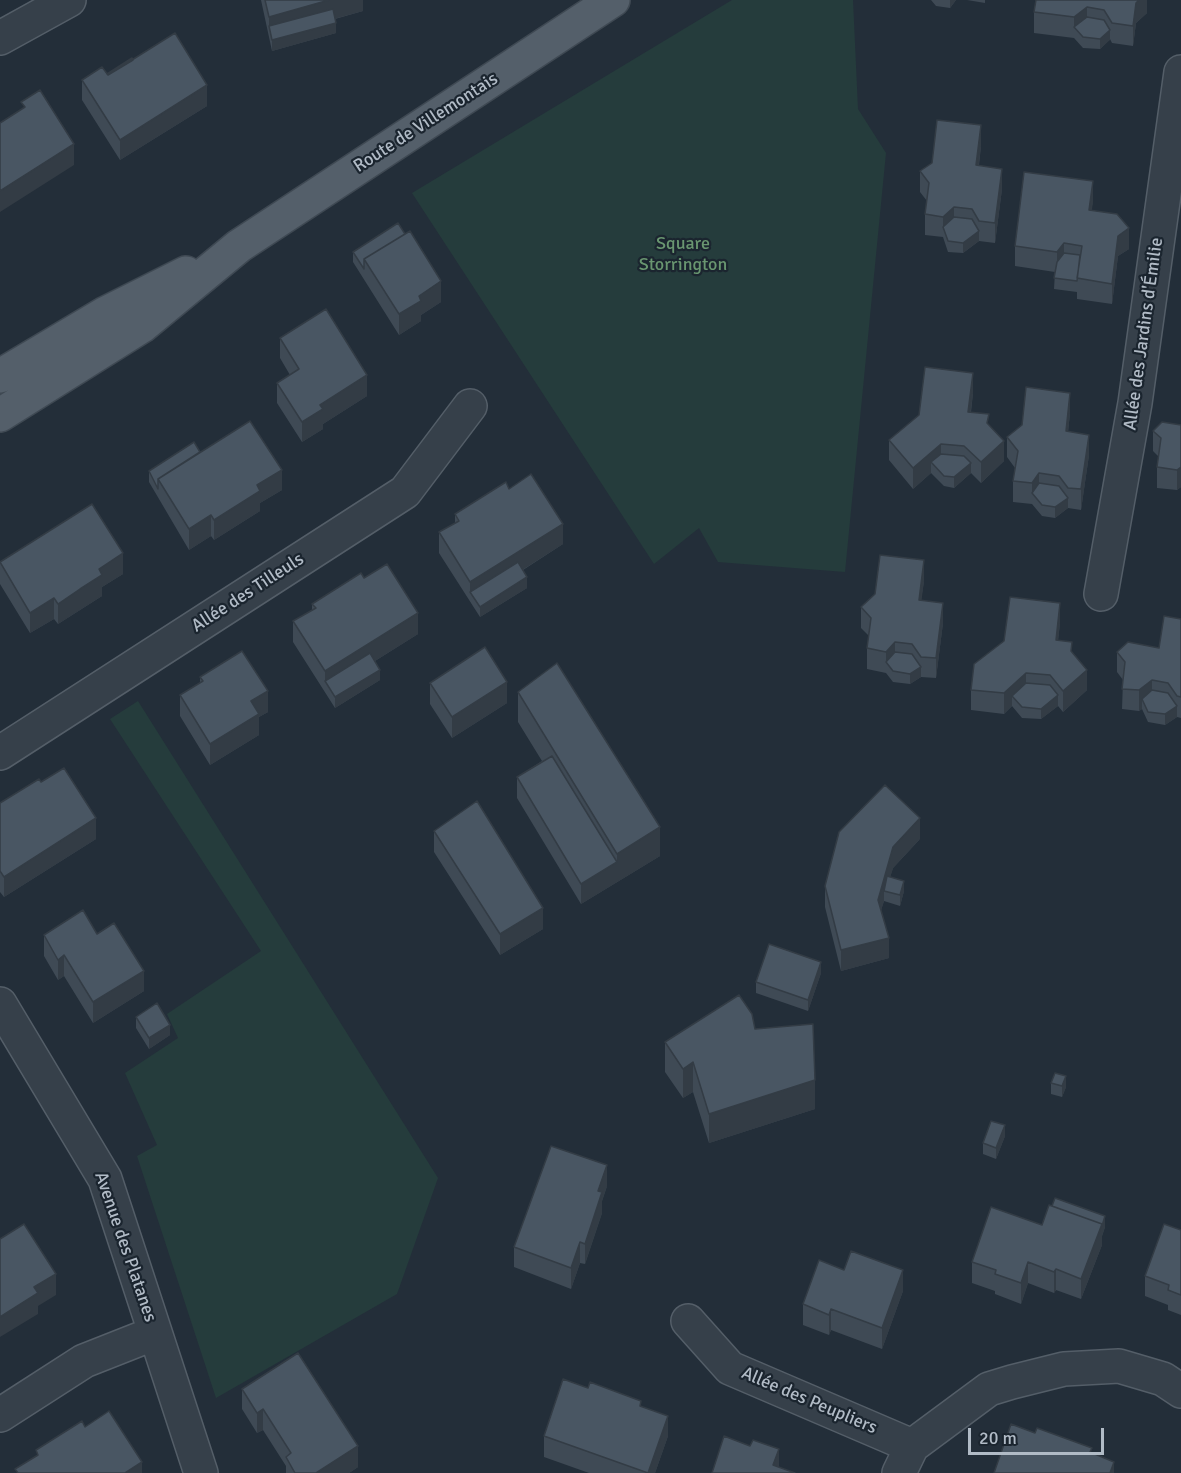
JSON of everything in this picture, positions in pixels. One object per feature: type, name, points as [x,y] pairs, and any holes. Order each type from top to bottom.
[{"type":"main road","name":"Route de Villemontais","points":[[0,415],[142,326],[239,246],[613,0]]},
{"type":"main road","name":"Route de Villemontais","points":[[0,376],[106,314],[239,246]]},
{"type":"street","points":[[0,38],[69,0]]},
{"type":"street","name":"Allée des Jardins d'Émilie","points":[[1101,594],[1135,403],[1181,72]]},
{"type":"street","name":"Allée des Tilleuls","points":[[0,753],[405,492],[470,406]]},
{"type":"street","name":"Avenue des Platanes","points":[[0,1004],[105,1179],[201,1473]]},
{"type":"street","name":"Allée des Peupliers","points":[[688,1321],[730,1368],[906,1459]]},
{"type":"street","points":[[0,1415],[84,1361],[155,1333]]},
{"type":"street","points":[[906,1459],[989,1389],[1064,1369],[1119,1366],[1163,1379],[1181,1390]]},
{"type":"green space","name":"Square Storrington","points":[[732,0],[853,0],[858,109],[886,153],[845,572],[718,562],[699,528],[654,564],[412,193]]},
{"type":"green space","points":[[138,701],[438,1178],[397,1294],[216,1398],[137,1156],[157,1145],[125,1073],[178,1038],[167,1014],[261,951],[110,719]]},
{"type":"building","points":[[265,0],[329,0],[269,17]]},
{"type":"building","points":[[1036,0],[1139,0],[1136,3],[1133,26],[1112,23],[1104,10],[1087,7],[1074,17],[1034,12]]},
{"type":"building","points":[[333,9],[336,23],[272,40],[269,26]]},
{"type":"building","points":[[1087,17],[1104,20],[1110,30],[1100,39],[1083,37],[1074,27]]},
{"type":"building","points":[[175,33],[207,85],[120,140],[82,80],[102,67],[108,75]]},
{"type":"building","points":[[132,58],[133,60],[107,74]]},
{"type":"building","points":[[40,90],[74,144],[0,191],[0,123],[25,107],[21,102]]},
{"type":"building","points":[[937,120],[981,125],[976,165],[1002,169],[995,223],[979,221],[972,209],[954,207],[943,217],[925,214],[929,183],[920,171],[932,163]]},
{"type":"building","points":[[1024,172],[1093,181],[1089,210],[1117,214],[1129,228],[1118,236],[1112,284],[1077,278],[1082,246],[1064,243],[1057,252],[1015,246]]},
{"type":"building","points":[[954,217],[972,219],[979,231],[963,243],[948,241],[943,227]]},
{"type":"building","points":[[398,223],[405,234],[364,259],[364,269],[353,252]]},
{"type":"building","points":[[410,231],[441,281],[419,296],[421,301],[399,314],[364,259]]},
{"type":"building","points":[[1064,253],[1080,255],[1077,281],[1054,278],[1057,262]]},
{"type":"building","points":[[326,309],[367,375],[320,405],[323,409],[302,422],[277,383],[299,369],[280,338]]},
{"type":"building","points":[[925,367],[973,373],[968,412],[989,414],[987,423],[1004,441],[981,462],[964,446],[941,444],[913,468],[889,440],[919,415]]},
{"type":"building","points":[[1026,387],[1070,393],[1066,431],[1089,435],[1081,489],[1068,488],[1059,476],[1039,473],[1032,483],[1013,481],[1018,451],[1007,437],[1022,425]]},
{"type":"building","points":[[250,421],[282,470],[257,485],[260,491],[214,520],[211,515],[189,529],[158,479]]},
{"type":"building","points":[[1162,422],[1181,425],[1181,467],[1177,470],[1157,467],[1161,438],[1153,431]]},
{"type":"building","points":[[194,442],[200,452],[158,479],[158,489],[149,471]]},
{"type":"building","points":[[941,454],[964,456],[971,463],[954,477],[944,476],[931,462]]},
{"type":"building","points":[[531,474],[563,524],[470,582],[439,532],[459,521],[455,514],[506,482],[509,489]]},
{"type":"building","points":[[1039,483],[1059,486],[1068,498],[1055,507],[1042,505],[1032,493]]},
{"type":"building","points":[[92,504],[123,553],[99,569],[102,575],[58,604],[54,598],[30,613],[0,562]]},
{"type":"building","points":[[880,555],[924,560],[919,600],[943,603],[936,658],[921,657],[912,644],[895,642],[886,652],[867,648],[871,618],[861,607],[875,594]]},
{"type":"building","points":[[518,562],[527,577],[480,607],[470,592]]},
{"type":"building","points":[[387,564],[418,613],[325,671],[293,621],[316,608],[312,604],[361,573],[364,578]]},
{"type":"building","points":[[1010,597],[1060,603],[1056,640],[1072,642],[1071,651],[1087,670],[1063,691],[1050,675],[1026,673],[1004,693],[971,690],[974,664],[1004,641]]},
{"type":"building","points":[[1164,616],[1181,619],[1181,697],[1177,696],[1168,683],[1152,680],[1139,690],[1122,689],[1125,662],[1117,652],[1128,642],[1159,648]]},
{"type":"building","points":[[485,647],[507,682],[452,717],[430,683]]},
{"type":"building","points":[[242,651],[268,691],[251,701],[259,714],[210,744],[180,695],[203,681],[200,677]]},
{"type":"building","points":[[895,652],[912,654],[921,667],[910,674],[893,671],[886,662]]},
{"type":"building","points":[[370,653],[380,670],[335,697],[325,681]]},
{"type":"building","points":[[557,663],[660,827],[617,854],[518,692]]},
{"type":"building","points":[[1026,683],[1050,685],[1058,695],[1041,709],[1022,707],[1012,696]]},
{"type":"building","points":[[1152,690],[1168,693],[1177,706],[1165,714],[1148,712],[1142,699]]},
{"type":"building","points":[[552,756],[617,862],[581,884],[517,777]]},
{"type":"building","points":[[64,768],[96,818],[4,877],[0,871],[0,803],[39,779],[41,782]]},
{"type":"building","points":[[885,785],[920,818],[893,847],[878,900],[889,938],[841,950],[825,886],[839,832]]},
{"type":"building","points":[[477,801],[543,908],[500,934],[434,831]]},
{"type":"building","points":[[887,876],[904,881],[900,895],[884,891]]},
{"type":"building","points":[[83,910],[97,934],[114,923],[144,971],[93,1002],[64,955],[58,960],[44,935]]},
{"type":"building","points":[[769,944],[821,962],[808,1000],[756,982]]},
{"type":"building","points":[[739,995],[752,1014],[755,1029],[813,1024],[815,1080],[709,1114],[693,1062],[683,1069],[665,1042]]},
{"type":"building","points":[[157,1003],[170,1025],[149,1038],[136,1017]]},
{"type":"building","points":[[1055,1073],[1066,1076],[1062,1086],[1051,1083]]},
{"type":"building","points":[[991,1121],[1005,1125],[996,1148],[983,1143]]},
{"type":"building","points":[[551,1146],[607,1165],[598,1191],[602,1192],[585,1244],[580,1242],[571,1268],[514,1247]]},
{"type":"building","points":[[1055,1198],[1105,1216],[1102,1226],[1102,1224],[1052,1206]]},
{"type":"building","points":[[1049,1205],[1102,1224],[1081,1279],[1056,1269],[1054,1272],[1028,1262],[1021,1283],[995,1274],[996,1270],[972,1262],[991,1207],[1042,1225]]},
{"type":"building","points":[[24,1224],[56,1274],[34,1287],[38,1293],[0,1317],[0,1239]]},
{"type":"building","points":[[1164,1224],[1181,1230],[1181,1295],[1168,1290],[1169,1285],[1145,1276]]},
{"type":"building","points":[[851,1251],[903,1270],[882,1328],[831,1309],[829,1315],[803,1304],[819,1260],[844,1270]]},
{"type":"building","points":[[298,1353],[358,1446],[316,1473],[295,1473],[286,1457],[291,1453],[263,1409],[257,1413],[242,1389]]},
{"type":"building","points":[[563,1379],[588,1388],[590,1382],[641,1401],[640,1406],[668,1416],[648,1473],[544,1436]]},
{"type":"building","points":[[109,1411],[142,1462],[125,1473],[18,1473],[15,1469],[38,1455],[36,1450],[82,1421],[85,1427]]},
{"type":"building","points":[[1011,1424],[1035,1433],[1037,1428],[1092,1448],[1090,1452],[1114,1462],[1110,1473],[994,1473]]},
{"type":"building","points":[[724,1436],[750,1446],[753,1440],[779,1449],[773,1465],[795,1473],[712,1473]]}]
